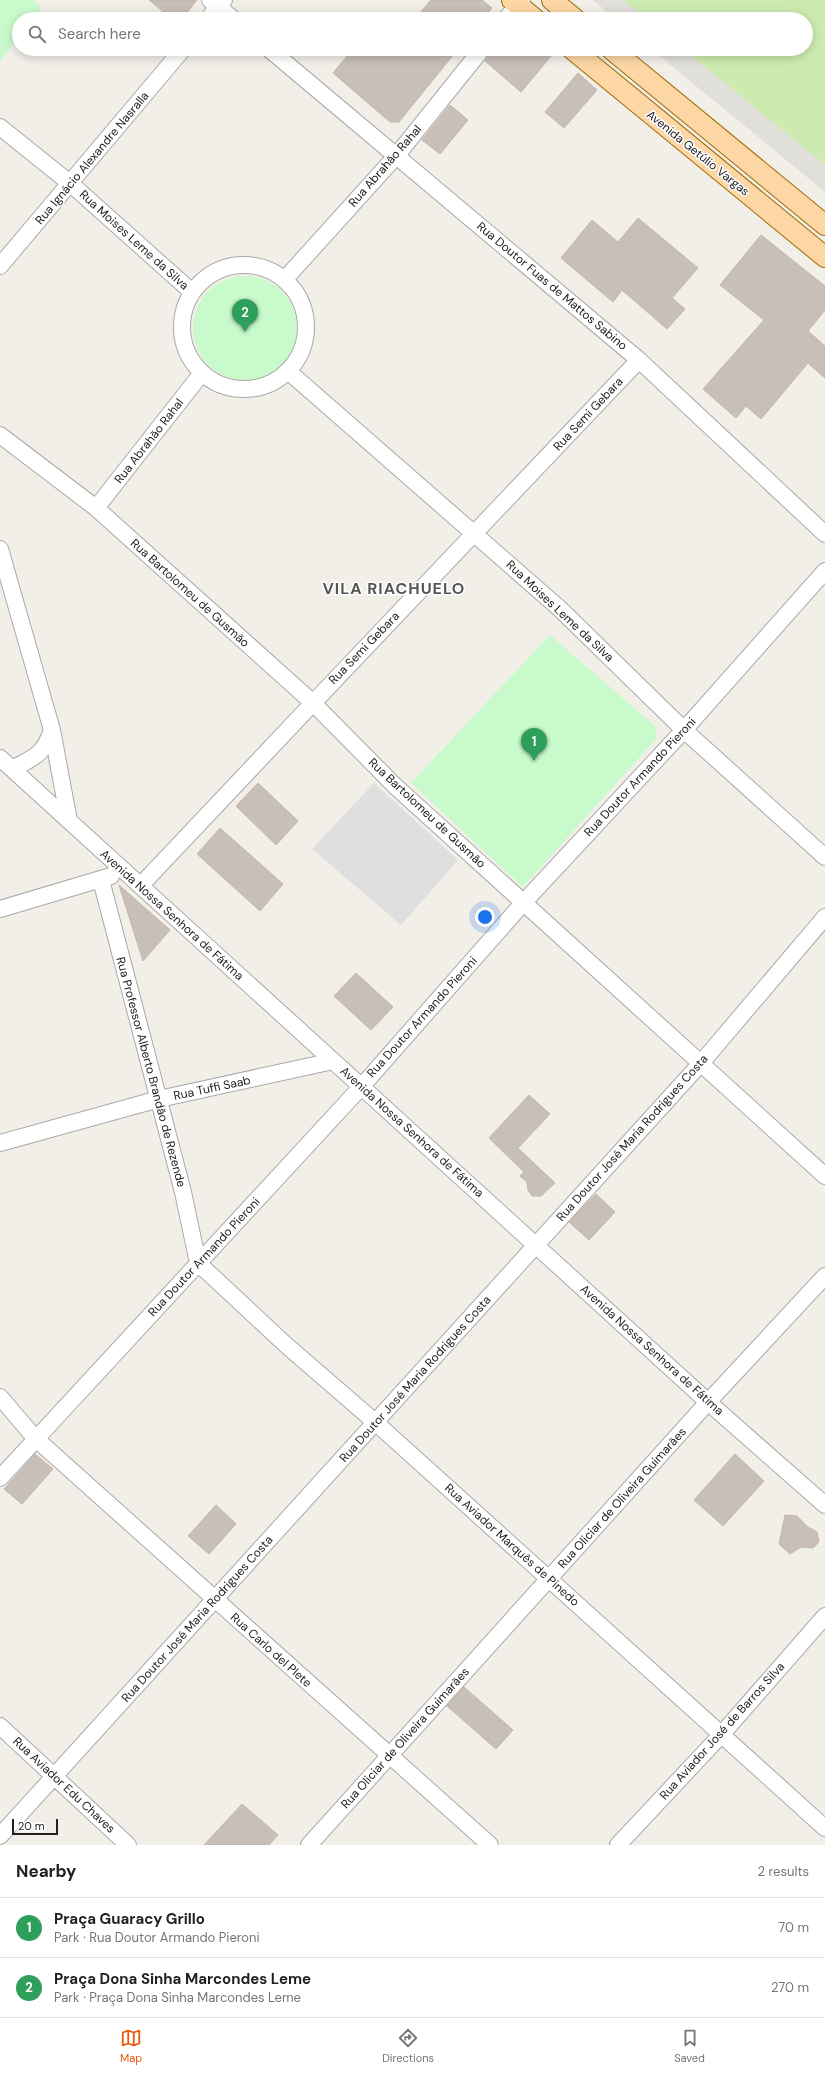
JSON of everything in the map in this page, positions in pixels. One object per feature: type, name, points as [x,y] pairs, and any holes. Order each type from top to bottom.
[{"type":"main road","points":[[552,0],[567,12]]},
{"type":"main road","points":[[514,6],[524,12]]},
{"type":"main road","name":"Avenida Getúlio Vargas","points":[[581,56],[825,257]]},
{"type":"main road","name":"Avenida Getúlio Vargas","points":[[620,56],[825,225]]},
{"type":"street","points":[[212,12],[218,2],[227,12]]},
{"type":"street","name":"Rua Ignácio Alexandre Nasralla","points":[[0,266],[71,184],[177,56]]},
{"type":"street","name":"Rua Doutor Fuas de Mattos Sabino","points":[[278,56],[639,360],[825,534]]},
{"type":"street","name":"Rua Abrahão Rahal","points":[[285,279],[397,155],[476,56]]},
{"type":"street","name":"Rua Moises Leme da Silva","points":[[0,127],[71,184],[192,292]]},
{"type":"street","points":[[235,265],[262,267],[285,279],[301,300],[307,324],[307,337],[303,350],[297,361],[289,372],[266,386],[252,389],[226,387],[213,382],[202,373],[187,353],[182,335],[183,316],[192,292],[211,275],[235,265]]},
{"type":"street","name":"Rua Semi Gebara","points":[[141,885],[312,702],[475,534],[639,360]]},
{"type":"street","name":"Rua Moises Leme da Silva","points":[[289,372],[559,608],[684,730],[825,857]]},
{"type":"street","name":"Rua Abrahão Rahal","points":[[96,508],[202,373]]},
{"type":"street","name":"Rua Bartolomeu de Gusmão","points":[[0,435],[96,508],[312,702],[395,786],[702,1062],[825,1176]]},
{"type":"street","name":"Rua Bartolomeu de Gusmão","points":[[0,446],[25,455]]},
{"type":"street","points":[[0,549],[52,730],[69,820]]},
{"type":"street","name":"Rua Doutor Armando Pieroni","points":[[0,1478],[35,1438],[362,1086],[524,902],[684,730],[825,571]]},
{"type":"street","points":[[12,769],[36,756],[46,747],[52,730]]},
{"type":"street","name":"Avenida Nossa Senhora de Fátima","points":[[0,758],[708,1402],[825,1505]]},
{"type":"street","points":[[0,909],[101,880],[123,871]]},
{"type":"street","name":"Rua Professor Alberto Brandão de Rezende","points":[[101,880],[159,1099],[198,1263]]},
{"type":"street","name":"Rua Doutor José Maria Rodrigues Costa","points":[[0,1836],[702,1062],[825,917]]},
{"type":"street","name":"Rua Tuffi Saab","points":[[0,1142],[159,1099],[333,1062]]},
{"type":"street","name":"Rua Aviador Marquês de Pinedo","points":[[198,1263],[286,1344],[375,1422],[825,1828]]},
{"type":"street","name":"Rua Oliciar de Oliveira Guimarães","points":[[308,1845],[708,1402],[825,1276]]},
{"type":"street","name":"Rua Carlo del Plete","points":[[0,1397],[35,1438],[490,1845]]},
{"type":"street","name":"Rua Aviador José de Barros Silva","points":[[618,1845],[721,1735],[825,1616]]},
{"type":"street","name":"Rua Aviador Edu Chaves","points":[[0,1726],[128,1845]]},
{"type":"shaded area","points":[[593,0],[825,0],[825,192],[660,56],[813,56],[813,12],[607,12]]},
{"type":"shaded area","points":[[374,783],[458,860],[401,925],[312,849]]},
{"type":"green space","points":[[0,0],[34,0],[41,8],[38,12],[12,12],[12,45],[0,61]]},
{"type":"green space","points":[[624,0],[825,0],[825,165],[692,56],[813,56],[813,12],[639,12]]},
{"type":"green space","points":[[245,276],[265,280],[274,284],[282,291],[289,299],[293,308],[297,328],[293,348],[289,357],[282,365],[274,372],[265,376],[245,380],[225,376],[216,372],[208,365],[201,357],[197,348],[193,328],[197,308],[201,299],[208,291],[216,284],[225,280]]},
{"type":"green space","points":[[550,635],[655,726],[656,739],[523,887],[411,783]]},
{"type":"building","points":[[149,0],[197,0],[188,12],[164,12]]},
{"type":"building","points":[[431,0],[482,0],[492,8],[489,12],[421,12]]},
{"type":"building","points":[[347,56],[452,56],[399,122],[390,122],[333,73]]},
{"type":"building","points":[[488,56],[551,56],[521,92],[485,61]]},
{"type":"building","points":[[578,73],[597,90],[564,128],[545,112]]},
{"type":"building","points":[[450,105],[468,120],[440,154],[422,140]]},
{"type":"building","points":[[638,218],[698,268],[672,298],[685,309],[667,329],[622,290],[613,302],[561,258],[592,220],[618,242]]},
{"type":"building","points":[[761,235],[825,286],[825,310],[808,331],[825,346],[825,378],[808,363],[761,419],[746,406],[736,418],[703,389],[764,320],[720,285]]},
{"type":"building","points":[[258,783],[298,821],[276,845],[236,806]]},
{"type":"building","points":[[220,828],[283,884],[260,911],[197,854]]},
{"type":"building","points":[[119,885],[170,930],[143,961]]},
{"type":"building","points":[[356,973],[393,1007],[371,1030],[334,996]]},
{"type":"building","points":[[529,1095],[550,1114],[518,1148],[555,1183],[541,1196],[532,1196],[528,1190],[527,1182],[520,1176],[524,1172],[489,1138]]},
{"type":"building","points":[[596,1194],[615,1212],[589,1240],[569,1222]]},
{"type":"building","points":[[35,1454],[53,1469],[22,1504],[4,1489]]},
{"type":"building","points":[[735,1454],[764,1481],[723,1526],[694,1500]]},
{"type":"building","points":[[216,1505],[236,1524],[209,1554],[188,1536]]},
{"type":"building","points":[[785,1515],[797,1516],[808,1527],[817,1532],[819,1542],[813,1548],[801,1547],[790,1554],[779,1544]]},
{"type":"building","points":[[464,1687],[513,1730],[496,1749],[447,1706]]},
{"type":"building","points":[[242,1804],[278,1835],[269,1845],[204,1845]]},
{"type":"place","name":"Praça Dona Sinha Marcondes Leme","points":[[245,332]]},
{"type":"place","name":"Praça Guaracy Grillo","points":[[534,761]]},
{"type":"district","name":"VILA RIACHUELO","points":[[394,588]]}]
